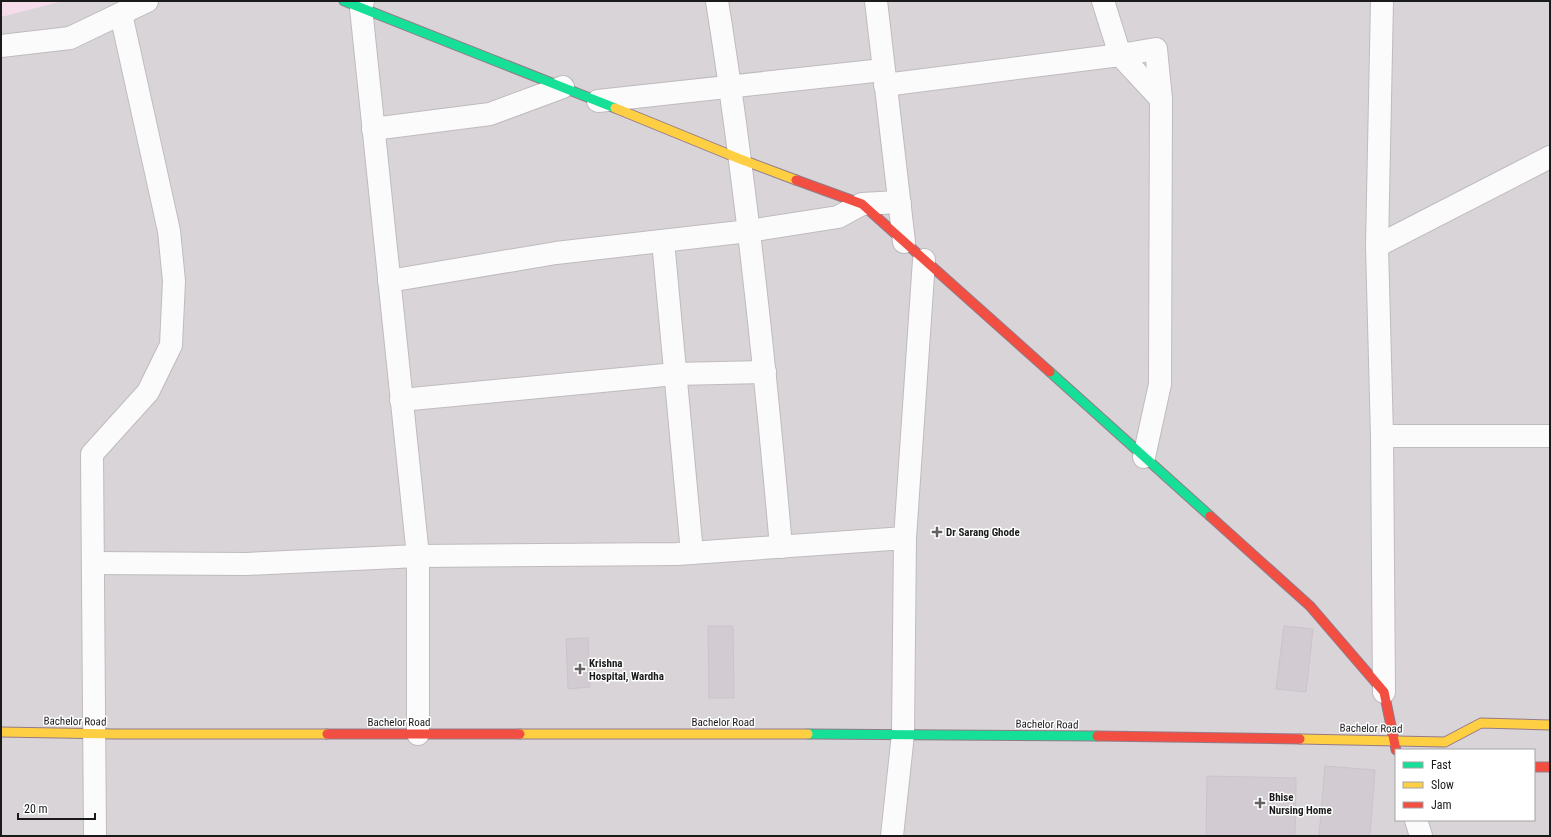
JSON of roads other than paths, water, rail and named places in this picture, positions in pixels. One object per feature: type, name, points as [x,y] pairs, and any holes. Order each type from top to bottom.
[{"type":"main road","points":[[356,4],[740,159],[862,204],[1310,606],[1384,692],[1396,749]]},
{"type":"main road","points":[[1455,749],[1445,742],[1481,723],[1550,725]]},
{"type":"main road","name":"Bachelor Road","points":[[1,732],[95,734],[903,734],[1394,740],[1445,742]]},
{"type":"main road","points":[[1535,767],[1550,767]]},
{"type":"street","points":[[1,46],[70,38],[147,1]]},
{"type":"street","points":[[717,1],[731,86],[749,231],[765,372],[781,547]]},
{"type":"street","points":[[876,1],[904,242]]},
{"type":"street","points":[[1103,1],[1120,55],[1160,99]]},
{"type":"street","points":[[1382,1],[1377,246],[1382,436],[1384,692]]},
{"type":"street","points":[[356,4],[373,129],[418,556],[418,734]]},
{"type":"street","points":[[95,836],[92,454],[148,392],[171,345],[174,281],[169,231],[121,14]]},
{"type":"street","points":[[598,101],[731,86],[884,78],[1120,55],[1156,49],[1160,99],[1160,384],[1144,457]]},
{"type":"street","points":[[373,129],[490,114],[563,87]]},
{"type":"street","points":[[1377,246],[1550,157]]},
{"type":"street","points":[[389,281],[556,253],[749,231],[838,216],[862,204],[899,203]]},
{"type":"street","points":[[663,241],[692,553]]},
{"type":"street","points":[[892,836],[903,734],[905,538],[924,260]]},
{"type":"street","points":[[401,400],[675,374],[765,372]]},
{"type":"street","points":[[1382,436],[1550,436]]},
{"type":"street","points":[[94,563],[246,564],[418,556],[692,553],[905,538]]},
{"type":"street","points":[[1416,821],[1421,836]]},
{"type":"place","name":"Dr Sarang Ghode","points":[[937,532]]},
{"type":"place","name":"Krishna Hospital, Wardha","points":[[580,669]]},
{"type":"place","name":"Bhise Nursing Home","points":[[1260,803]]}]
